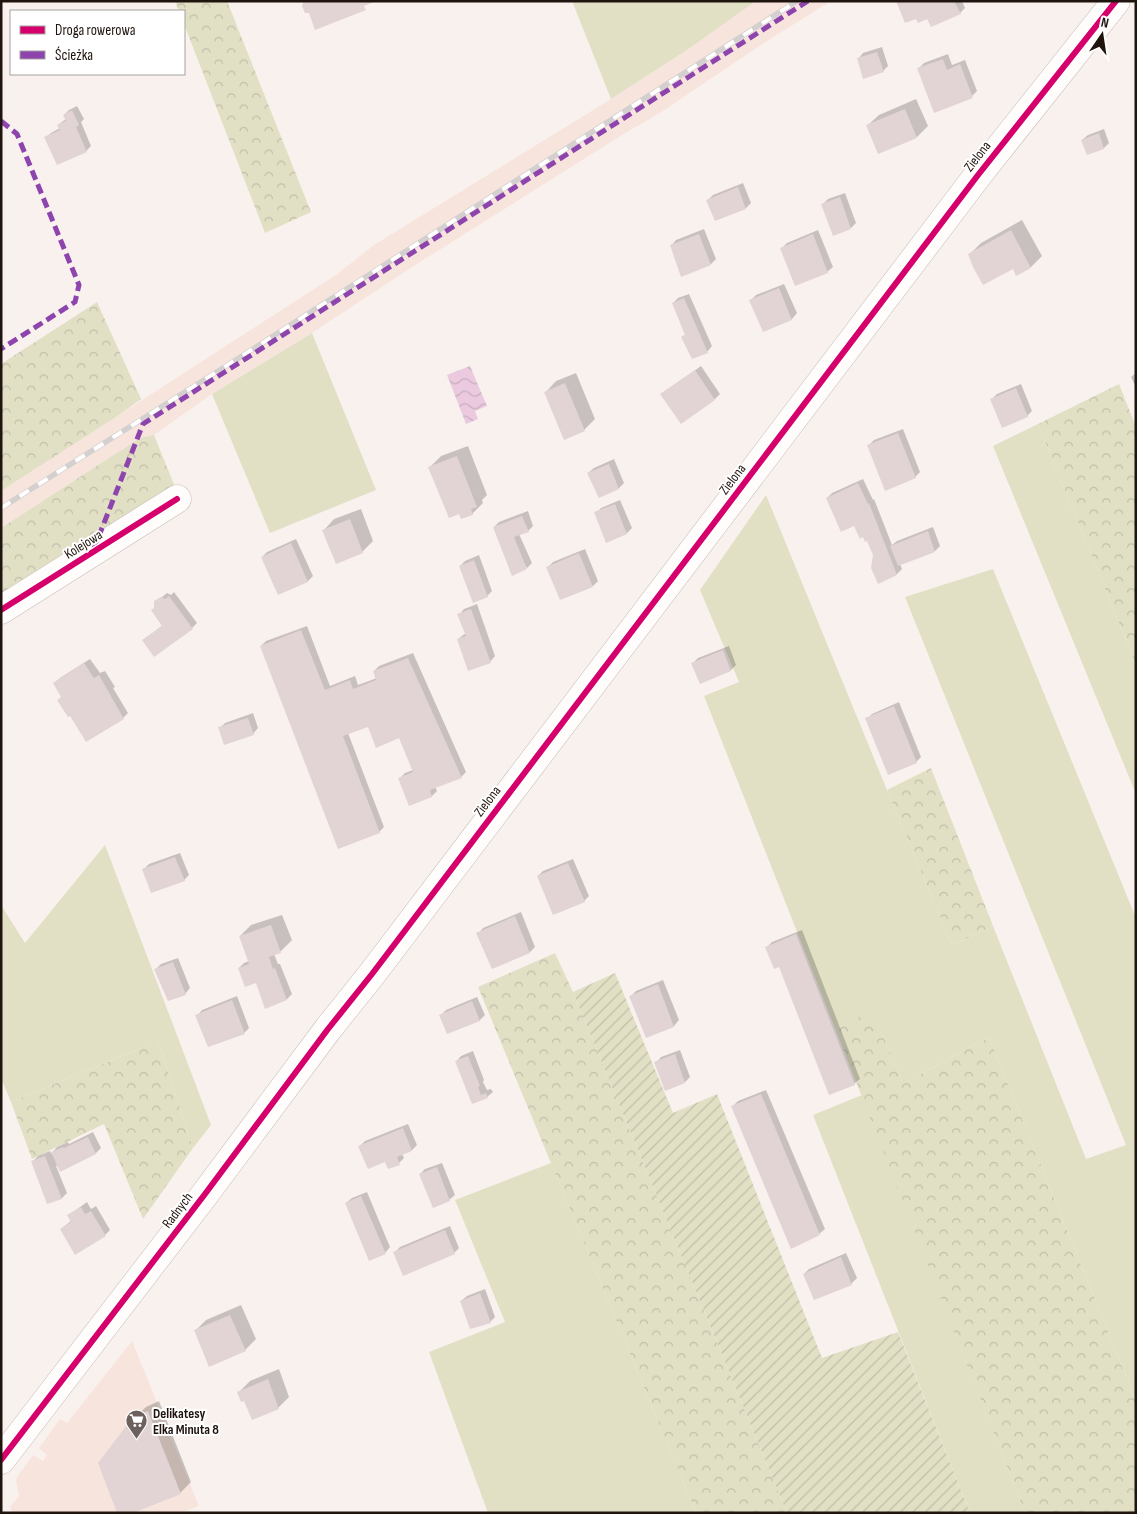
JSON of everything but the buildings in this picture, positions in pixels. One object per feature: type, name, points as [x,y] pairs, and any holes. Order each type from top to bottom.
[{"type":"street","name":"Zielona","points":[[372,974],[978,175],[1116,1]]},
{"type":"street","name":"Kolejowa","points":[[1,610],[177,499]]},
{"type":"street","name":"Radnych","points":[[1,1460],[205,1194],[328,1029],[372,974]]},
{"type":"shaded area","points":[[756,1],[831,1],[764,43],[660,113],[622,135],[409,269],[312,333],[212,394],[154,435],[140,438],[1,528],[1,491],[336,275],[374,245],[690,48]]},
{"type":"shaded area","points":[[132,1341],[199,1506],[181,1513],[13,1513],[10,1507],[19,1496],[16,1479],[20,1473],[33,1455],[43,1461],[47,1455],[39,1448],[60,1419],[67,1423]]},
{"type":"green space","points":[[175,1],[227,1],[311,212],[265,233],[185,27],[185,10],[179,10]]},
{"type":"green space","points":[[572,1],[756,1],[690,48],[611,99]]},
{"type":"green space","points":[[97,302],[141,399],[1,491],[1,364]]},
{"type":"green space","points":[[312,333],[376,490],[270,533],[212,394]]},
{"type":"green space","points":[[1119,384],[1136,427],[1136,665],[1038,424]]},
{"type":"green space","points":[[1038,424],[1136,665],[1136,794],[993,446]]},
{"type":"green space","points":[[154,435],[175,487],[1,596],[1,528],[140,438]]},
{"type":"green space","points":[[766,495],[952,945],[993,926],[1086,1159],[1126,1145],[905,597],[993,569],[1136,918],[1136,1401],[989,1037],[903,1084],[873,1012],[835,1028],[704,696],[739,682],[700,590]]},
{"type":"green space","points":[[931,768],[993,926],[952,945],[887,790]]},
{"type":"green space","points":[[105,845],[211,1125],[193,1148],[158,1041],[11,1102],[1,1078],[1,905],[25,943]]},
{"type":"green space","points":[[555,953],[573,992],[787,1513],[696,1513],[478,987]]},
{"type":"green space","points":[[615,973],[673,1113],[717,1094],[822,1358],[898,1332],[970,1513],[787,1513],[573,992]]},
{"type":"green space","points":[[873,1011],[903,1084],[989,1037],[1136,1401],[1136,1513],[1025,1513],[835,1028]]},
{"type":"green space","points":[[158,1041],[193,1148],[143,1219],[104,1124],[32,1159],[11,1102]]},
{"type":"green space","points":[[862,1095],[1025,1513],[970,1513],[813,1115]]},
{"type":"green space","points":[[551,1163],[696,1513],[488,1513],[429,1352],[505,1322],[455,1200]]},
{"type":"water","points":[[470,366],[487,406],[475,411],[478,419],[466,424],[447,375]]},
{"type":"railway","points":[[1,508],[797,1]]},
{"type":"marked path","points":[[93,551],[143,424],[808,1]]},
{"type":"marked path","points":[[1,121],[17,134],[79,285],[75,302],[1,349]]},
{"type":"cycle path","points":[[1,1460],[978,175],[1116,1]]},
{"type":"cycle path","points":[[1,610],[177,499]]},
{"type":"place","name":"Delikatesy Elka Minuta 8","points":[[137,1440]]}]
